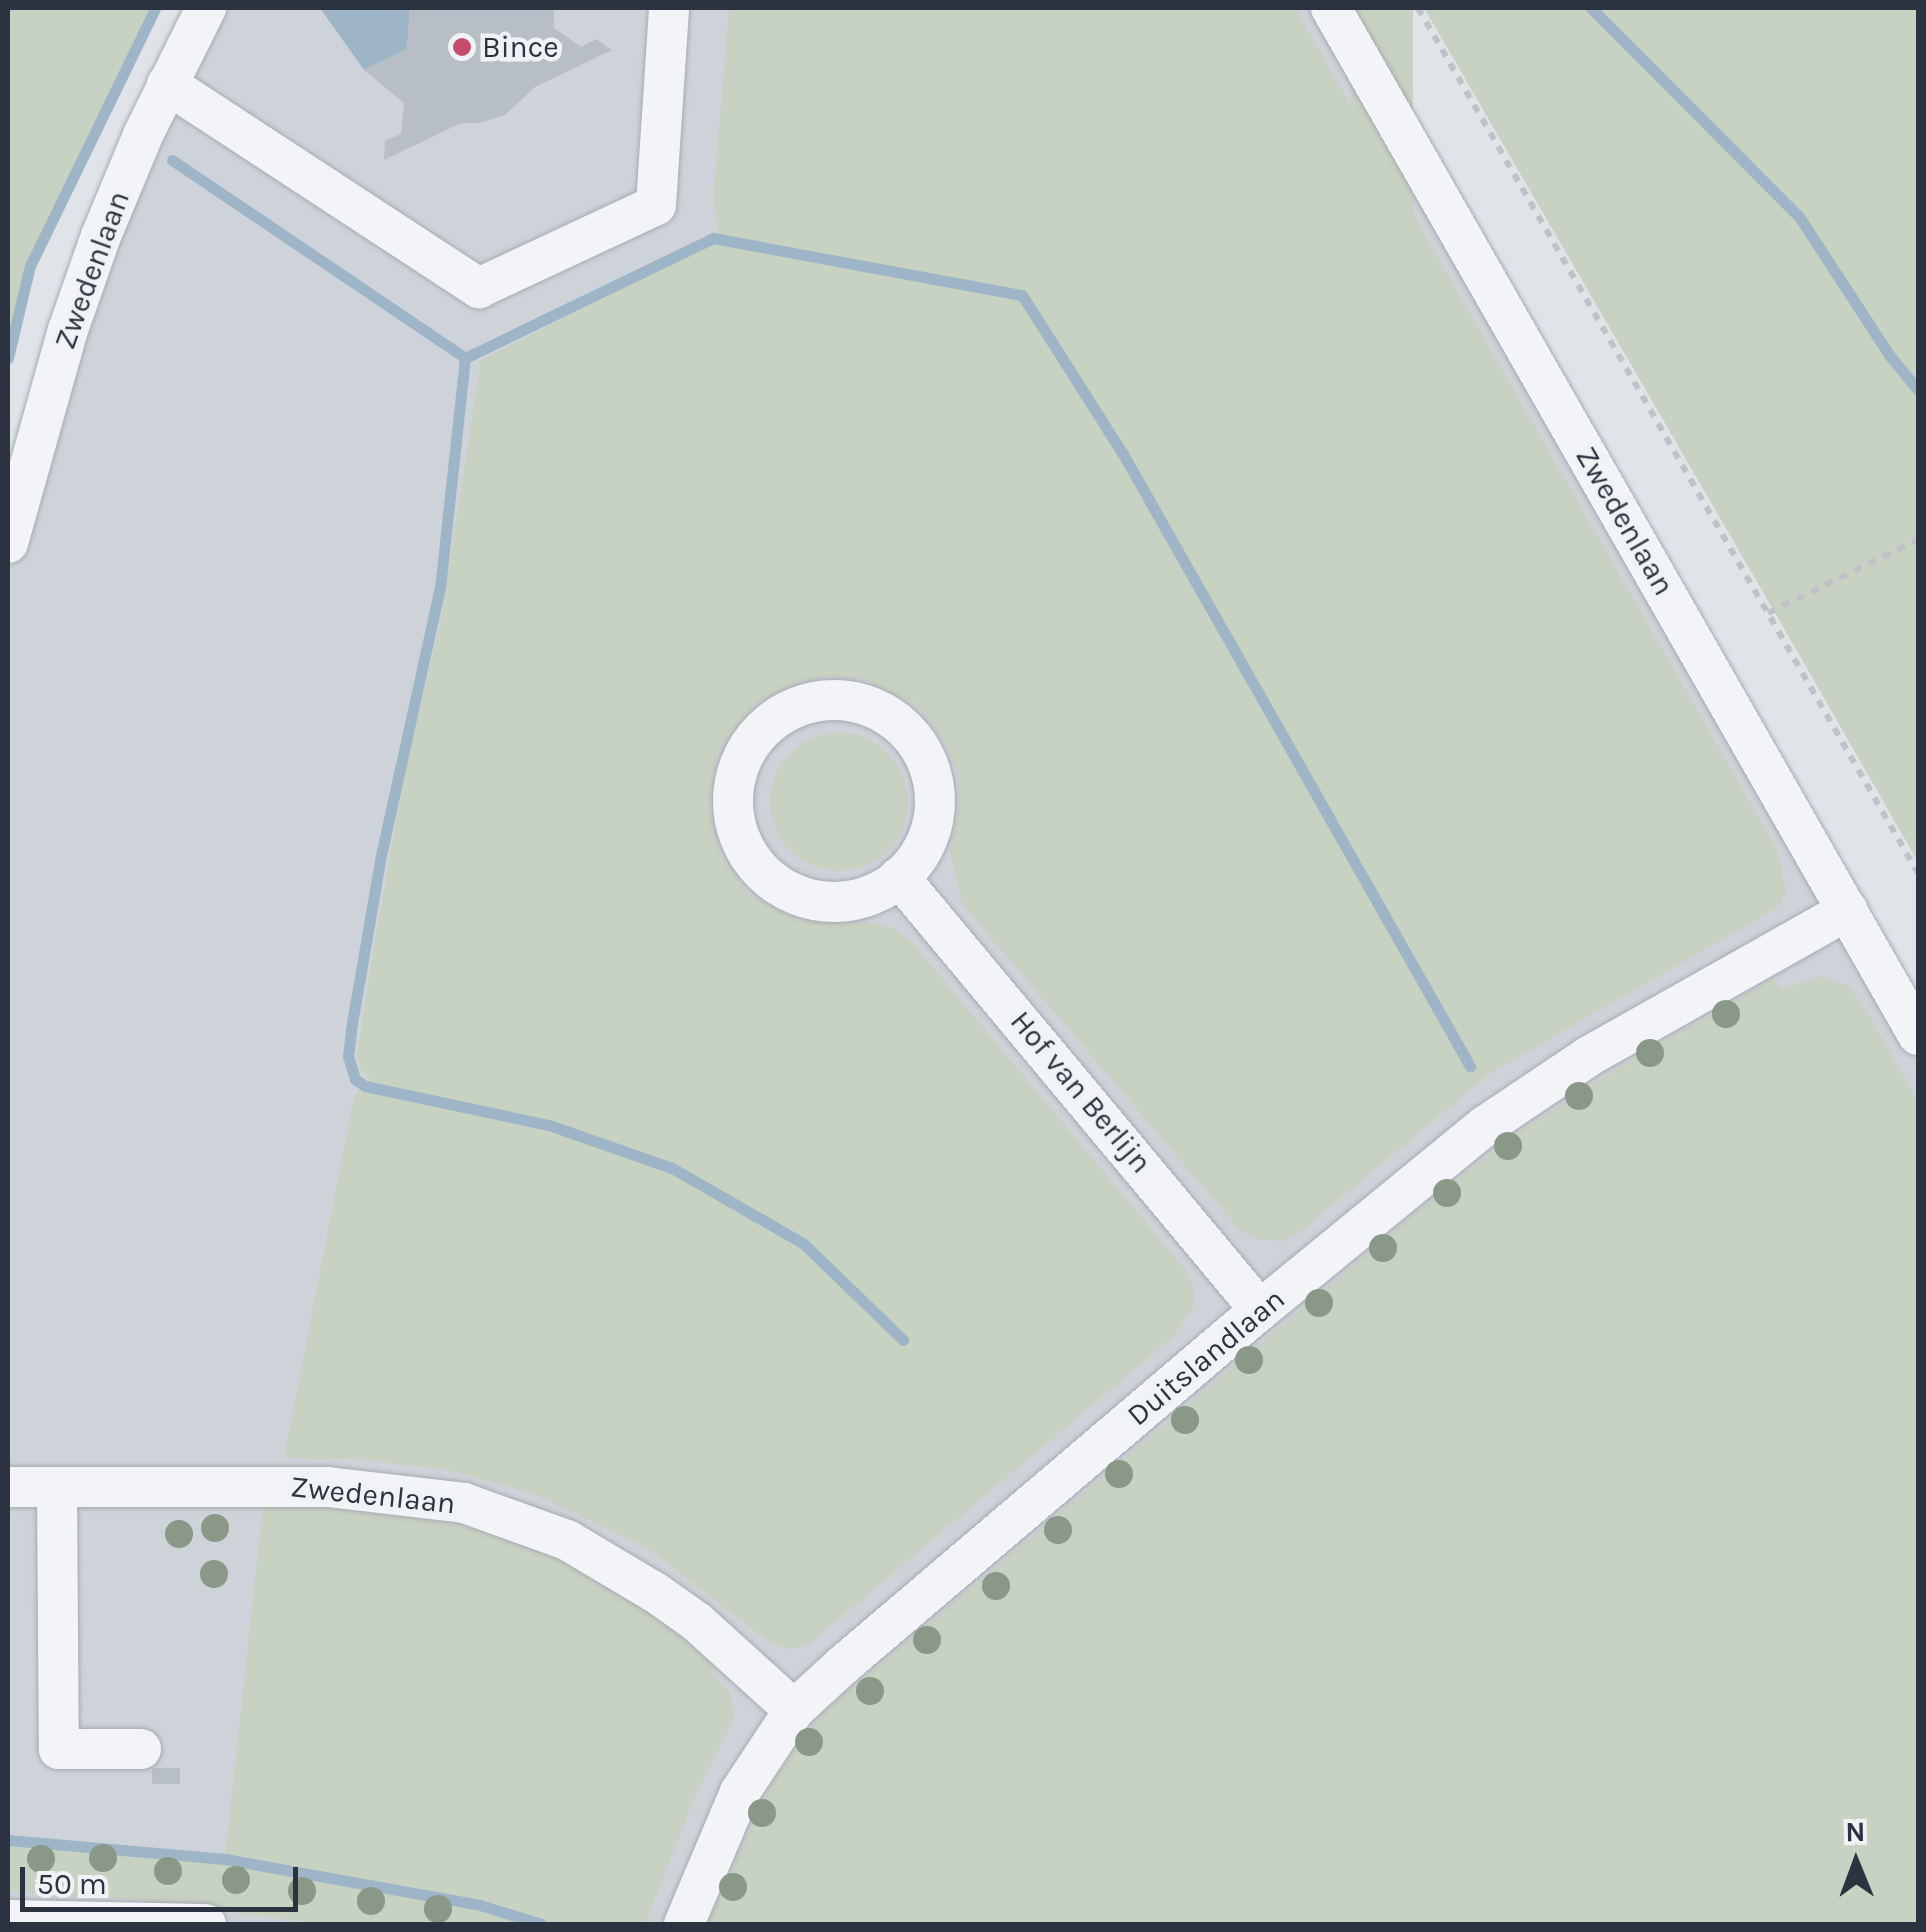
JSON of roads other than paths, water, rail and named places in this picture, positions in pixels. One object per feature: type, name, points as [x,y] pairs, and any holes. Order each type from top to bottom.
[{"type":"street","name":"Zwedenlaan","points":[[8,543],[68,330],[101,236],[167,84],[206,8]]},
{"type":"street","points":[[167,84],[479,288],[656,205],[669,8]]},
{"type":"street","name":"Zwedenlaan","points":[[1331,8],[1918,1035]]},
{"type":"street","points":[[823,701],[870,706],[898,722],[919,745],[932,775],[936,806],[929,837],[911,868],[899,877],[884,890],[850,901],[815,901],[782,888],[755,865],[738,834],[732,799],[739,764],[755,737],[778,716],[823,701]]},
{"type":"street","name":"Hof van Berlijn","points":[[899,877],[1260,1310]]},
{"type":"street","name":"Duitslandlaan","points":[[684,1924],[740,1792],[794,1710],[1260,1310],[1530,1093],[1848,910]]},
{"type":"street","name":"Zwedenlaan","points":[[8,1487],[328,1487],[464,1503],[567,1540],[656,1592],[710,1633],[794,1710]]},
{"type":"street","points":[[57,1488],[60,1749],[141,1749]]},
{"type":"street","points":[[8,1920],[206,1924]]},
{"type":"water","points":[[320,8],[410,8],[407,49],[364,70]]},
{"type":"waterway","points":[[8,358],[30,266],[155,8]]},
{"type":"waterway","points":[[1591,8],[1800,218],[1890,356],[1918,390]]},
{"type":"waterway","points":[[172,160],[465,358],[713,238],[1022,295],[1123,454],[1470,1066]]},
{"type":"waterway","points":[[465,358],[440,587],[380,861],[352,1023],[348,1056],[355,1079],[365,1086],[549,1125],[672,1168],[804,1244],[903,1340]]},
{"type":"waterway","points":[[8,1840],[225,1859],[480,1905],[541,1924]]},
{"type":"place","name":"Bince","points":[[462,47]]}]
